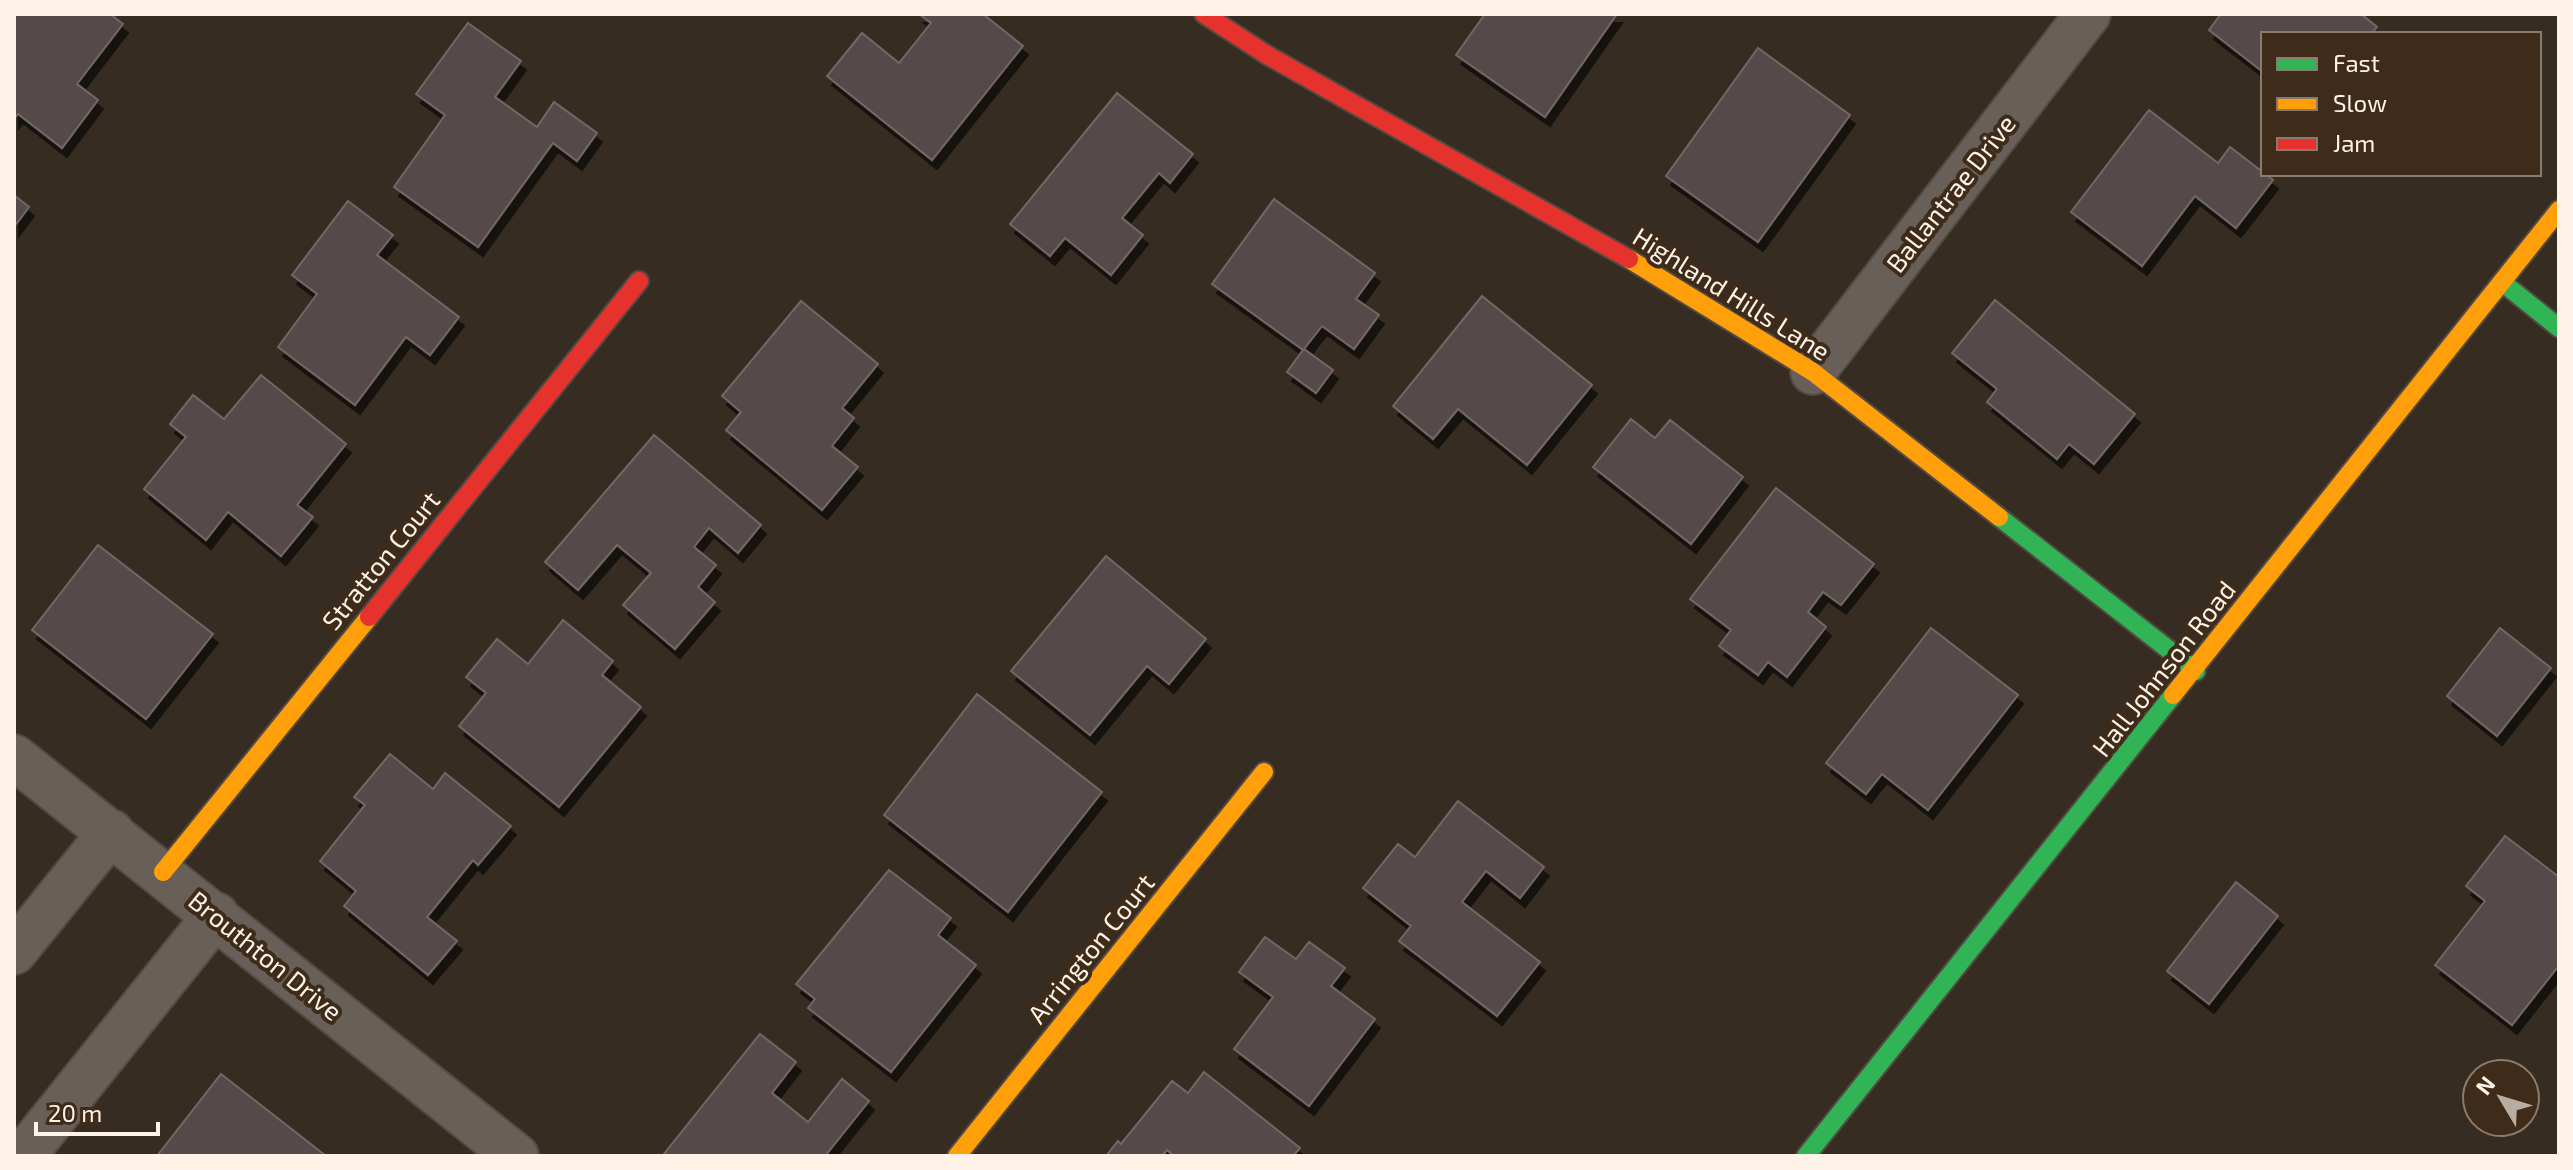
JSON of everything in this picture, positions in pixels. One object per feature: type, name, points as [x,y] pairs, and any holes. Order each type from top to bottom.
[{"type":"street","name":"Highland Hills Lane","points":[[1204,14],[1267,55],[1667,280],[1813,372],[2196,671]]},
{"type":"street","name":"Ballantrae Drive","points":[[1813,372],[2088,14]]},
{"type":"street","name":"Hall Johnson Road","points":[[1806,1156],[2196,671],[2559,210]]},
{"type":"street","name":"Stratton Court","points":[[163,872],[639,281]]},
{"type":"street","points":[[2502,282],[2559,328]]},
{"type":"street","name":"Brouthton Drive","points":[[14,757],[163,872],[516,1156]]},
{"type":"street","name":"Arrington Court","points":[[957,1156],[1264,772]]},
{"type":"street","points":[[14,952],[111,832]]},
{"type":"street","points":[[23,1156],[216,915]]},
{"type":"building","points":[[14,14],[110,14],[123,24],[77,84],[98,100],[62,148],[18,114],[14,119]]},
{"type":"building","points":[[919,14],[983,14],[1023,46],[932,160],[827,76],[862,33],[899,63],[931,23]]},
{"type":"building","points":[[1485,14],[1617,14],[1545,117],[1456,55]]},
{"type":"building","points":[[2221,14],[2361,14],[2377,27],[2373,32],[2261,32],[2261,70],[2209,30]]},
{"type":"building","points":[[468,23],[521,61],[495,97],[537,127],[554,102],[597,133],[577,161],[553,143],[478,247],[394,187],[445,115],[416,94]]},
{"type":"building","points":[[1758,48],[1850,115],[1758,242],[1666,176]]},
{"type":"building","points":[[1117,93],[1193,154],[1170,183],[1159,173],[1122,218],[1143,235],[1111,275],[1065,238],[1050,256],[1010,224]]},
{"type":"building","points":[[2149,110],[2218,163],[2230,147],[2261,171],[2261,176],[2273,180],[2236,228],[2195,196],[2142,266],[2071,212]]},
{"type":"building","points":[[14,195],[29,207],[14,227]]},
{"type":"building","points":[[1274,199],[1375,273],[1356,299],[1379,315],[1354,349],[1322,326],[1304,349],[1333,370],[1316,393],[1287,372],[1303,350],[1212,284]]},
{"type":"building","points":[[348,201],[393,235],[377,255],[459,317],[430,355],[406,337],[355,405],[278,347],[317,294],[292,275]]},
{"type":"building","points":[[1482,296],[1592,385],[1527,465],[1458,409],[1433,439],[1393,406]]},
{"type":"building","points":[[1995,300],[2135,414],[2094,464],[2069,444],[2057,459],[1987,402],[1997,389],[1952,353]]},
{"type":"building","points":[[801,301],[878,364],[842,408],[854,418],[832,446],[858,467],[822,510],[726,430],[741,412],[722,396]]},
{"type":"building","points":[[261,375],[346,444],[297,505],[313,517],[281,556],[228,512],[206,540],[144,489],[186,437],[170,424],[193,395],[224,419]]},
{"type":"building","points":[[1631,419],[1655,438],[1670,420],[1743,477],[1691,544],[1593,467]]},
{"type":"building","points":[[654,435],[761,525],[738,553],[709,528],[694,547],[716,565],[698,587],[715,602],[675,649],[623,605],[651,573],[617,545],[578,590],[545,562]]},
{"type":"building","points":[[1776,488],[1874,564],[1841,605],[1823,592],[1808,612],[1826,627],[1787,677],[1768,662],[1758,675],[1719,646],[1731,630],[1690,599]]},
{"type":"building","points":[[98,545],[213,634],[146,719],[32,630]]},
{"type":"building","points":[[1106,556],[1206,639],[1169,684],[1147,666],[1090,735],[1011,671]]},
{"type":"building","points":[[563,620],[613,661],[602,675],[641,707],[559,807],[459,726],[486,693],[466,677],[497,639],[528,664]]},
{"type":"building","points":[[1931,628],[2018,695],[1928,810],[1882,774],[1866,794],[1826,763]]},
{"type":"building","points":[[2500,628],[2551,668],[2497,736],[2447,696]]},
{"type":"building","points":[[977,694],[1102,792],[1008,912],[884,815]]},
{"type":"building","points":[[390,754],[433,789],[445,773],[511,826],[478,865],[473,860],[427,917],[457,941],[428,975],[344,906],[356,891],[320,861],[365,805],[354,797]]},
{"type":"building","points":[[1458,801],[1544,867],[1520,898],[1486,871],[1462,902],[1540,962],[1497,1016],[1399,941],[1411,926],[1363,888],[1398,844],[1415,857]]},
{"type":"building","points":[[2505,836],[2559,877],[2559,970],[2557,968],[2512,1025],[2435,965],[2485,901],[2466,886]]},
{"type":"building","points":[[889,870],[951,918],[938,935],[976,965],[891,1072],[808,1008],[815,999],[796,984]]},
{"type":"building","points":[[2236,882],[2278,916],[2209,1004],[2167,971]]},
{"type":"building","points":[[1265,937],[1296,959],[1309,942],[1345,968],[1331,986],[1375,1019],[1309,1106],[1234,1049],[1273,997],[1239,972]]},
{"type":"building","points":[[760,1034],[796,1062],[772,1093],[808,1122],[842,1079],[869,1101],[825,1156],[666,1156],[664,1154]]},
{"type":"building","points":[[1204,1072],[1300,1148],[1293,1156],[1174,1156],[1167,1150],[1162,1156],[1106,1156],[1118,1141],[1121,1144],[1172,1081],[1188,1093]]},
{"type":"building","points":[[221,1074],[326,1156],[157,1156]]},
{"type":"traffic: fast","points":[[2502,282],[2559,328]]},
{"type":"traffic: fast","points":[[1999,517],[2196,671]]},
{"type":"traffic: fast","points":[[1806,1156],[2173,695]]},
{"type":"traffic: slow","points":[[2173,695],[2559,210]]},
{"type":"traffic: slow","points":[[1629,259],[1813,372],[1999,517]]},
{"type":"traffic: slow","points":[[163,872],[369,617]]},
{"type":"traffic: slow","points":[[957,1156],[1264,772]]},
{"type":"traffic: jam","points":[[1204,14],[1267,55],[1629,259]]},
{"type":"traffic: jam","points":[[369,617],[639,281]]}]
